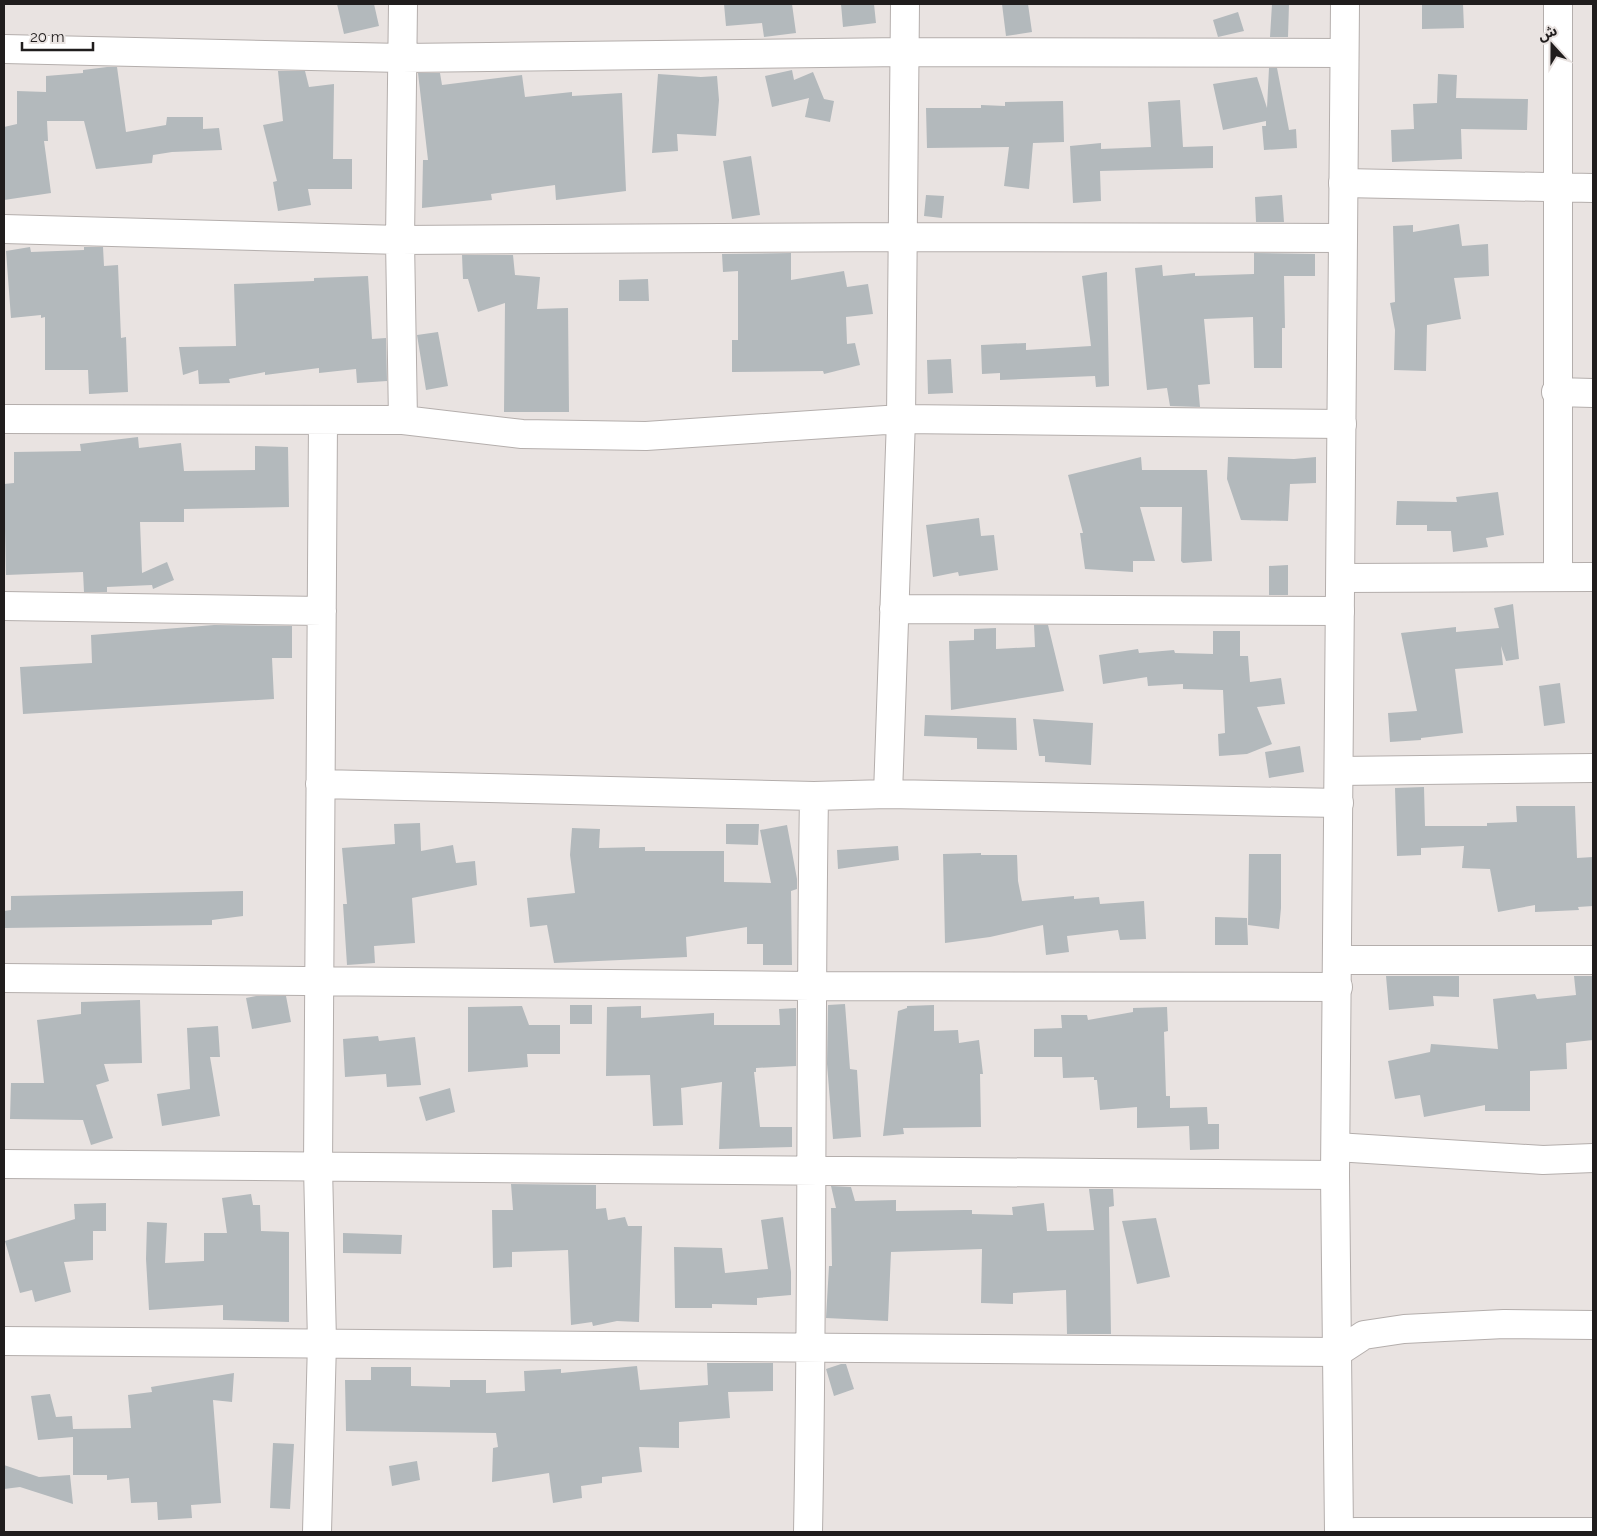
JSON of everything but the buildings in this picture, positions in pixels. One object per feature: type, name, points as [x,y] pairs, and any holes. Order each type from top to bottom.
[{"type":"street","points":[[403,4],[400,240],[403,420]]},
{"type":"street","points":[[888,794],[901,419],[904,4]]},
{"type":"street","points":[[1339,1532],[1335,1175],[1340,611],[1342,578],[1345,4]]},
{"type":"street","points":[[1558,4],[1556,392],[1558,577]]},
{"type":"street","points":[[4,49],[402,58],[903,52],[1344,53]]},
{"type":"street","points":[[1343,182],[1593,188]]},
{"type":"street","points":[[4,229],[400,240],[902,237],[1343,238]]},
{"type":"street","points":[[1556,392],[1593,393]]},
{"type":"street","points":[[4,419],[403,420],[522,434],[646,436],[901,419],[1342,424]]},
{"type":"street","points":[[317,1532],[322,1342],[318,1167],[323,421]]},
{"type":"street","points":[[1342,578],[1593,577]]},
{"type":"street","points":[[4,606],[322,611]]},
{"type":"street","points":[[894,609],[1340,611]]},
{"type":"street","points":[[1339,770],[1593,768]]},
{"type":"street","points":[[320,784],[814,796],[888,794],[1339,803]]},
{"type":"street","points":[[808,1532],[812,1347],[811,986],[814,796]]},
{"type":"street","points":[[1336,960],[1593,960]]},
{"type":"street","points":[[4,978],[811,986],[1338,986]]},
{"type":"street","points":[[1336,1147],[1543,1160],[1593,1158]]},
{"type":"street","points":[[4,1164],[1335,1175]]},
{"type":"street","points":[[4,1341],[322,1342],[1338,1352],[1364,1335],[1404,1329],[1504,1324],[1593,1325]]},
{"type":"street","points":[[1355,1532],[1593,1532]]}]
